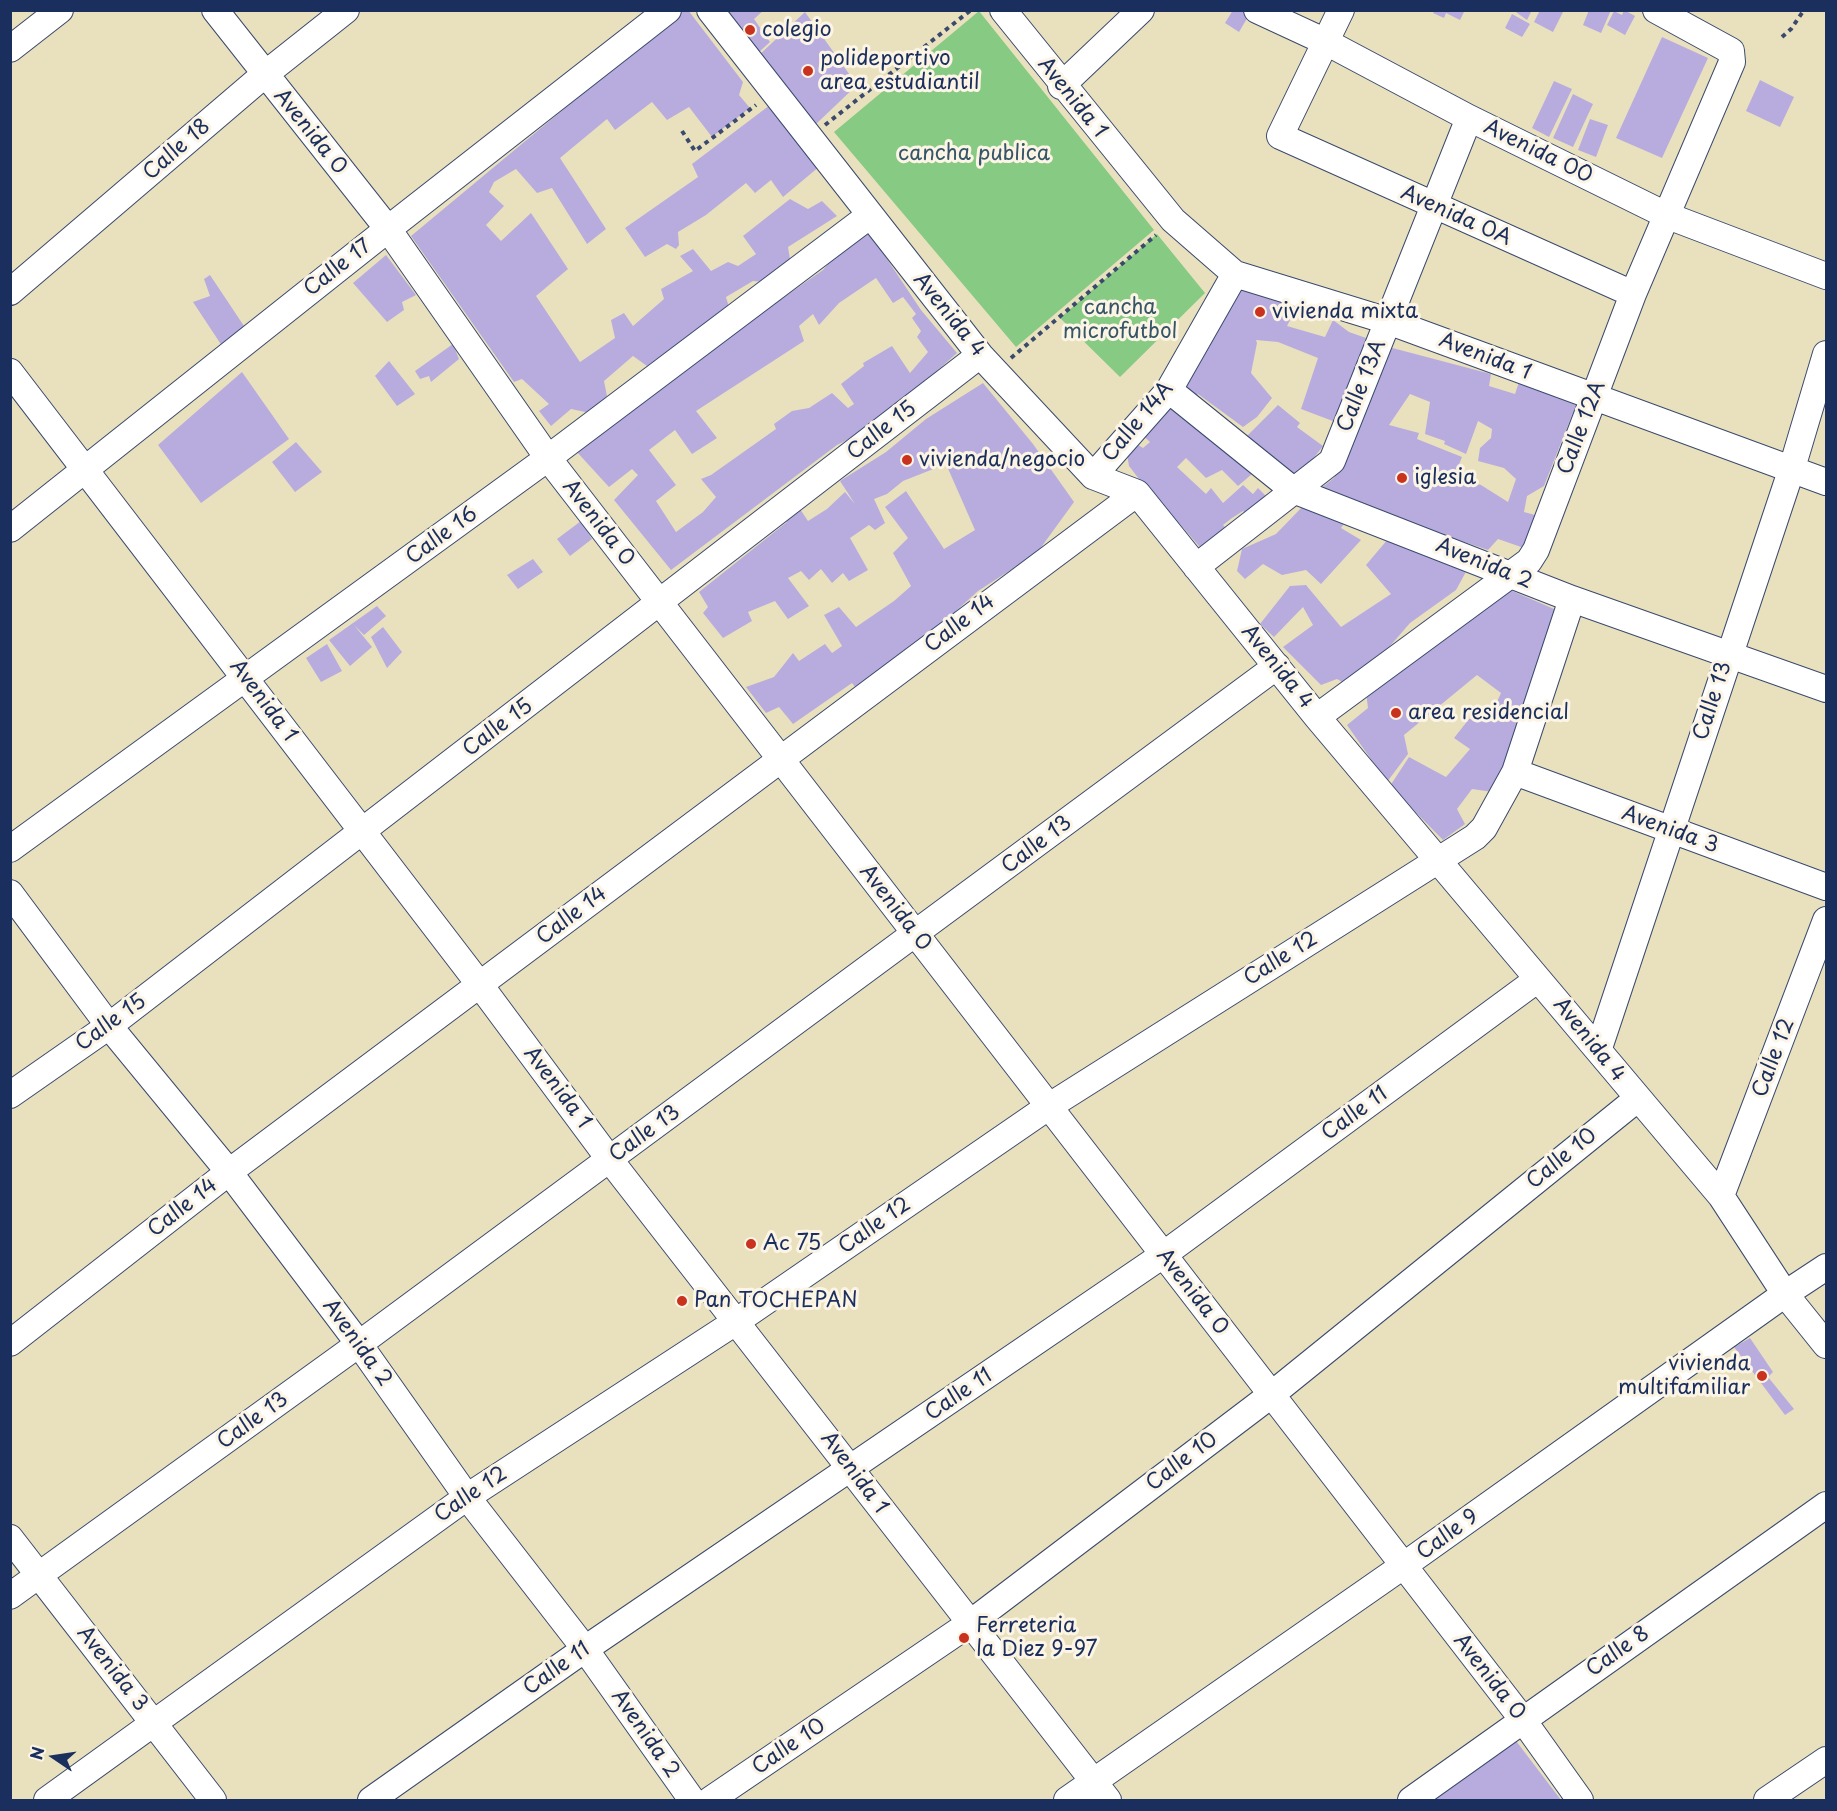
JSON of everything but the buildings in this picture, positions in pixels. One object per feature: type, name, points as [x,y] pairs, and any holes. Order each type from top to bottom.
[{"type":"street","points":[[10,50],[60,10]]},
{"type":"street","name":"Avenida 0","points":[[215,10],[264,75],[388,229],[548,458],[1522,1720],[1580,1800]]},
{"type":"street","name":"Calle 18","points":[[10,292],[264,75],[346,10]]},
{"type":"street","name":"Calle 17","points":[[10,530],[668,10]]},
{"type":"street","name":"Avenida 4","points":[[710,10],[869,216],[988,363],[1093,476],[1137,494],[1317,717],[1599,1048],[1637,1099],[1720,1196],[1785,1294],[1827,1345]]},
{"type":"street","name":"Avenida 1","points":[[1003,10],[1061,86],[1173,220],[1235,274],[1388,321],[1827,482]]},
{"type":"street","points":[[1061,86],[1141,10]]},
{"type":"street","name":"Avenida 00","points":[[1257,10],[1326,42],[1469,118],[1668,216],[1827,276]]},
{"type":"street","points":[[1326,42],[1341,10]]},
{"type":"street","name":"Calle 12A","points":[[1317,717],[1529,561],[1536,550],[1633,294],[1730,71],[1731,51],[1656,10]]},
{"type":"street","name":"Avenida 0A","points":[[1326,42],[1280,136],[1633,294]]},
{"type":"street","name":"Calle 13A","points":[[1196,567],[1332,461],[1469,118]]},
{"type":"street","name":"Calle 16","points":[[10,849],[548,458],[869,216]]},
{"type":"street","name":"Calle 14A","points":[[1093,476],[1169,390],[1235,274]]},
{"type":"street","name":"Calle 13","points":[[1599,1048],[1792,468],[1827,354]]},
{"type":"street","name":"Calle 15","points":[[10,1095],[109,1026],[660,604],[988,363]]},
{"type":"street","name":"Avenida 1","points":[[10,372],[480,985],[610,1160],[1100,1791]]},
{"type":"street","name":"Avenida 2","points":[[1169,390],[1293,490],[1572,599],[1827,689]]},
{"type":"street","name":"Calle 14","points":[[10,1343],[229,1172],[780,758],[1137,494]]},
{"type":"street","name":"Calle 12","points":[[47,1800],[467,1497],[737,1321],[1048,1107],[1474,837],[1484,828],[1515,772],[1572,599]]},
{"type":"street","name":"Calle 13","points":[[10,1596],[610,1160],[1277,666]]},
{"type":"street","name":"Avenida 3","points":[[1515,772],[1827,887]]},
{"type":"street","name":"Avenida 2","points":[[10,893],[109,1026],[229,1172],[359,1344],[467,1497],[585,1649],[692,1800]]},
{"type":"street","name":"Calle 12","points":[[1720,1196],[1827,920]]},
{"type":"street","name":"Calle 11","points":[[371,1800],[585,1649],[1163,1255],[1538,979]]},
{"type":"street","name":"Calle 10","points":[[710,1800],[969,1623],[1271,1395],[1637,1099]]},
{"type":"street","name":"Calle 9","points":[[1067,1800],[1100,1791],[1403,1566],[1785,1294],[1827,1267]]},
{"type":"street","name":"Calle 8","points":[[1411,1800],[1827,1505]]},
{"type":"street","name":"Avenida 3","points":[[10,1538],[213,1800]]},
{"type":"street","points":[[1767,1800],[1827,1760]]},
{"type":"path","points":[[809,138],[971,10]]},
{"type":"path","points":[[1782,37],[1791,29],[1804,10]]},
{"type":"path","points":[[682,131],[695,151],[773,92]]},
{"type":"path","points":[[988,363],[1173,220]]},
{"type":"green space","name":"cancha publica","points":[[979,11],[1154,230],[1016,347],[834,132]]},
{"type":"green space","name":"cancha microfutbol","points":[[1157,234],[1205,293],[1120,377],[1060,318]]},
{"type":"place","name":"colegio","points":[[750,30]]},
{"type":"place","name":"polideportivo area estudiantil","points":[[808,71]]},
{"type":"place","name":"vivienda mixta","points":[[1260,312]]},
{"type":"place","name":"vivienda/negocio","points":[[907,460]]},
{"type":"place","name":"iglesia","points":[[1402,478]]},
{"type":"place","name":"area residencial","points":[[1396,713]]},
{"type":"place","name":"Ac 75","points":[[751,1244]]},
{"type":"place","name":"Pan TOCHEPAN","points":[[682,1301]]},
{"type":"place","name":"vivienda multifamiliar","points":[[1762,1376]]},
{"type":"place","name":"Ferreteria la Diez 9-97","points":[[964,1638]]}]
